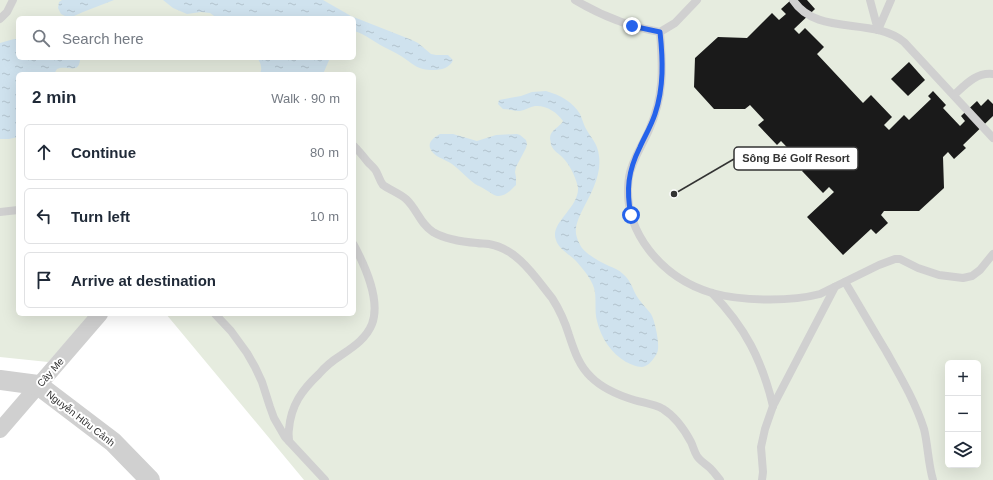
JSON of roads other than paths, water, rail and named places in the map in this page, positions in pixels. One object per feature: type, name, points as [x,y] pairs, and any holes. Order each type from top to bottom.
[{"type":"street","name":"Cây Me","points":[[0,430],[98,316]]},
{"type":"street","name":"Nguyễn Hữu Cảnh","points":[[0,380],[38,385],[114,442],[150,480]]},
{"type":"lane","points":[[0,19],[7,12],[13,0]]},
{"type":"lane","points":[[575,0],[616,20],[632,26],[660,32],[676,23],[697,0]]},
{"type":"lane","points":[[792,0],[800,9],[815,18],[834,23],[878,30],[892,34],[904,42],[993,138]]},
{"type":"lane","points":[[870,0],[878,30]]},
{"type":"lane","points":[[878,30],[890,0]]},
{"type":"lane","points":[[660,32],[663,61],[660,95],[648,131],[632,164],[628,190],[630,209],[635,228],[641,239],[658,260],[678,277],[700,289],[722,296],[780,299],[810,297],[820,294],[884,263],[897,259],[903,260],[928,272],[963,278],[972,276],[980,270],[993,254]]},
{"type":"lane","points":[[954,95],[973,78],[981,75],[993,74]]},
{"type":"lane","points":[[356,148],[378,174],[383,185],[406,198],[423,223],[433,232],[456,240],[495,246],[509,252],[521,261],[556,304],[569,334],[577,358],[592,378],[613,392],[655,405],[669,413],[680,424],[699,459],[713,471],[720,480]]},
{"type":"lane","points":[[0,212],[16,210]]},
{"type":"lane","points":[[289,441],[288,430],[299,396],[309,383],[333,360],[358,343],[364,337],[372,323],[375,307],[373,293],[365,267],[356,249]]},
{"type":"lane","points":[[845,282],[904,382],[912,399],[926,439],[932,480]]},
{"type":"lane","points":[[762,480],[763,472],[761,447],[765,429],[773,406],[835,287]]},
{"type":"lane","points":[[711,293],[734,318],[753,348],[766,379],[773,406]]},
{"type":"lane","points":[[217,316],[231,331],[255,367],[262,382],[274,418],[285,437],[324,480]]},
{"type":"water","points":[[62,0],[114,0],[74,16],[65,16],[61,14],[58,8],[59,2]]},
{"type":"water","points":[[163,0],[323,0],[351,16],[214,16],[210,13],[201,12],[187,14],[173,8]]},
{"type":"water","points":[[356,18],[412,40],[431,54],[448,55],[453,60],[451,64],[444,68],[431,70],[423,69],[356,32]]},
{"type":"water","points":[[16,39],[16,60],[80,60],[78,67],[61,68],[57,69],[55,72],[16,72],[16,137],[9,139],[0,139],[0,43]]},
{"type":"water","points":[[258,60],[329,60],[324,72],[261,72],[261,65]]},
{"type":"water","points":[[546,91],[561,97],[574,106],[580,114],[585,127],[597,147],[599,170],[592,192],[576,227],[576,235],[581,247],[588,254],[598,261],[618,270],[625,276],[638,299],[651,314],[658,341],[658,350],[648,365],[642,367],[626,362],[611,350],[601,333],[597,321],[595,292],[591,281],[579,264],[557,243],[555,234],[557,228],[560,221],[574,202],[578,188],[575,177],[569,165],[551,145],[550,135],[563,121],[558,115],[547,108],[535,106],[518,111],[503,109],[498,104],[499,100],[521,96],[532,92]]},
{"type":"water","points":[[440,134],[453,134],[477,141],[496,135],[520,135],[526,140],[527,144],[516,167],[516,185],[505,194],[497,196],[475,184],[452,164],[434,154],[430,148],[430,143]]},
{"type":"place","name":"Sông Bé Golf Resort","points":[[674,194]]}]
